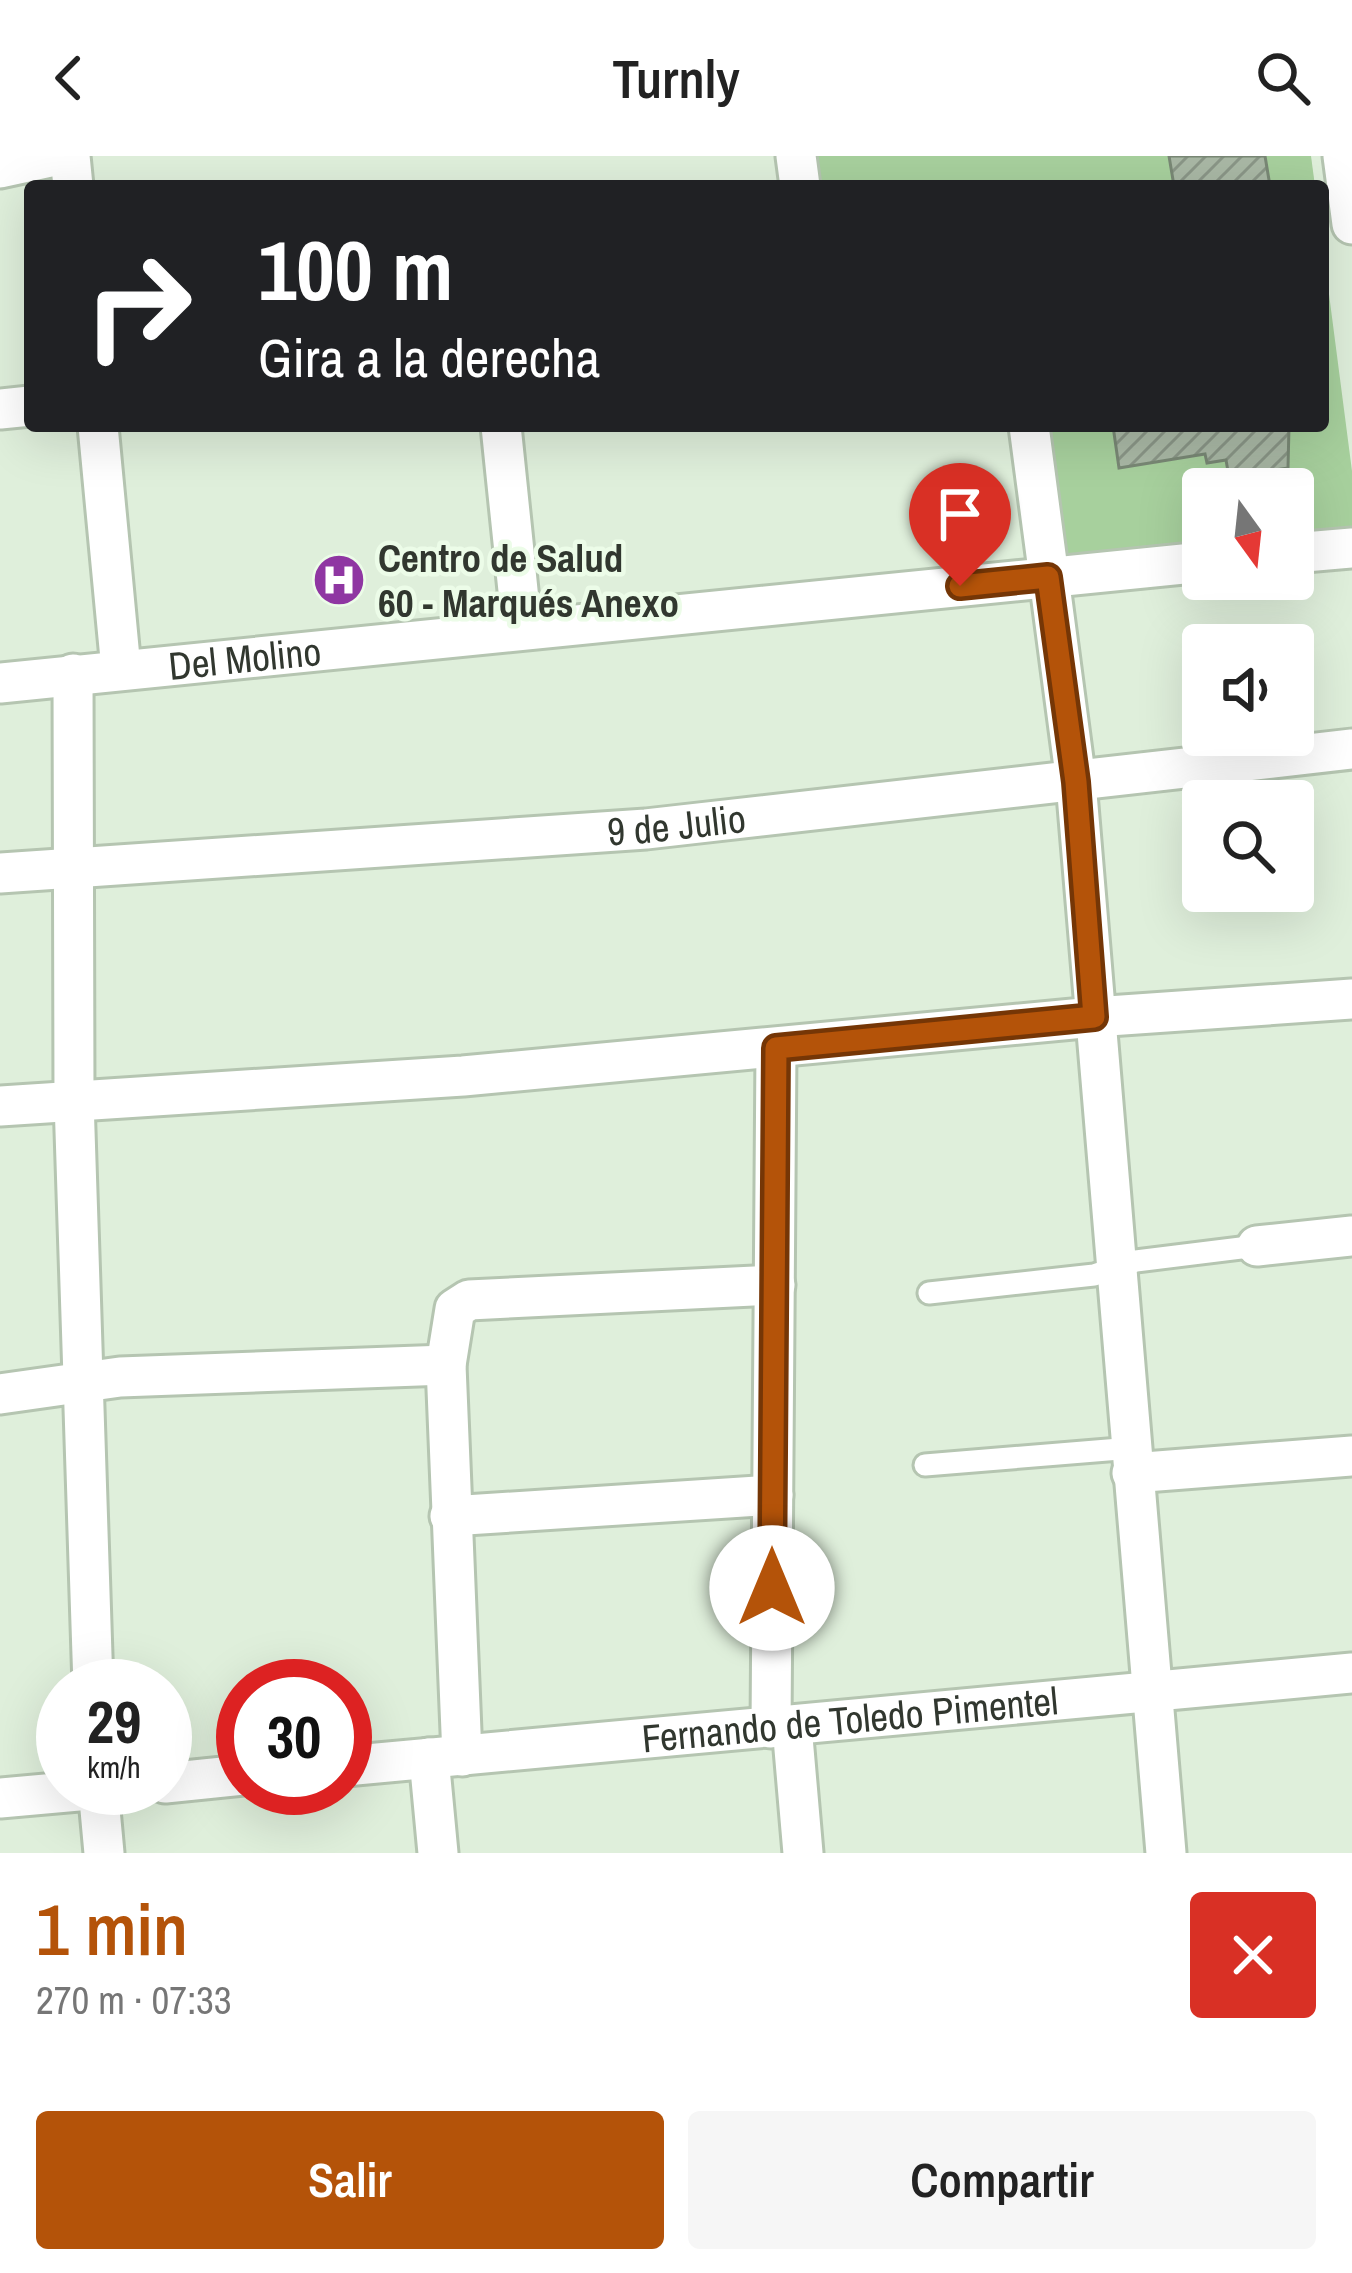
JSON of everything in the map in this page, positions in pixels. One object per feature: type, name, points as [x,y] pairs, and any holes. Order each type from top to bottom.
[{"type":"street","points":[[0,167],[55,156]]},
{"type":"street","points":[[1343,156],[1352,224]]},
{"type":"street","points":[[99,432],[121,669]]},
{"type":"street","points":[[502,432],[522,629]]},
{"type":"street","points":[[1030,432],[1076,782],[1166,1853]]},
{"type":"street","points":[[1314,551],[1352,548]]},
{"type":"street","name":"Del Molino","points":[[0,683],[1182,564]]},
{"type":"street","points":[[74,674],[74,1100],[92,1659]]},
{"type":"street","name":"9 de Julio","points":[[0,873],[646,829],[1352,748]]},
{"type":"street","points":[[0,1106],[464,1076],[1094,1017],[1352,999]]},
{"type":"street","points":[[776,1048],[773,1495],[781,1727],[803,1853]]},
{"type":"street","points":[[1257,1246],[1352,1236]]},
{"type":"street","points":[[438,1853],[446,1757],[450,1516],[446,1365],[455,1309],[469,1300],[775,1285]]},
{"type":"street","points":[[0,1394],[80,1380],[446,1365]]},
{"type":"street","points":[[1132,1460],[1352,1456]]},
{"type":"street","points":[[450,1516],[773,1495]]},
{"type":"street","name":"Fernando de Toledo Pimentel","points":[[372,1764],[1352,1672]]},
{"type":"street","points":[[0,1798],[36,1795]]},
{"type":"street","points":[[100,1815],[104,1853]]},
{"type":"lane","points":[[929,1293],[1094,1275],[1116,1267],[1257,1246]]},
{"type":"lane","points":[[925,1465],[1132,1460]]},
{"type":"green space","points":[[815,156],[1311,156],[1314,180],[818,180]]},
{"type":"green space","points":[[1329,294],[1352,471],[1352,528],[1314,532],[1314,468],[1182,468],[1182,546],[1063,559],[1047,432],[1329,432]]},
{"type":"building","points":[[1169,156],[1265,156],[1269,180],[1173,180]]},
{"type":"building","points":[[1114,432],[1289,432],[1288,468],[1227,468],[1226,460],[1207,463],[1205,454],[1119,468]]},
{"type":"place","name":"Centro de Salud 60 - Marqués Anexo","points":[[339,580]]},
{"type":"route","points":[[772,1588],[776,1048],[1094,1017],[1076,782],[1048,577],[960,586]]}]
